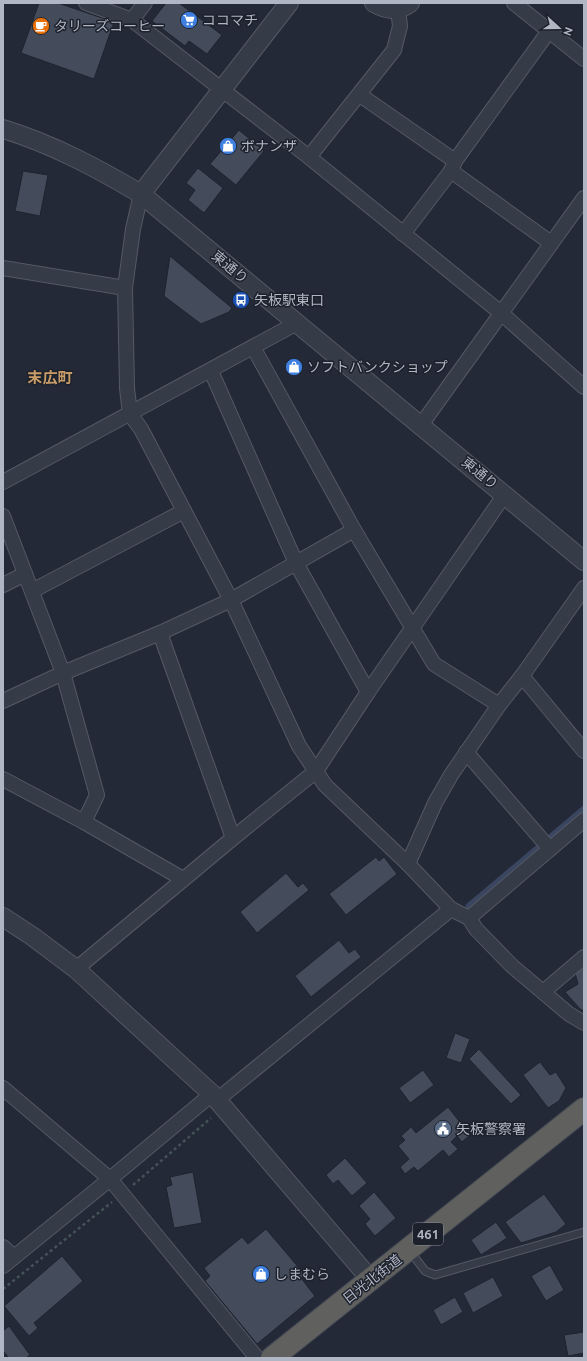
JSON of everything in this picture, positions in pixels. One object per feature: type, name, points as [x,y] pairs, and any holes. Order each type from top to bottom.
[{"type":"highway","name":"日光北街道","points":[[284,1354],[409,1249],[584,1110]]},
{"type":"street","points":[[86,3],[132,20],[309,157],[501,313],[584,387]]},
{"type":"street","points":[[132,20],[145,3]]},
{"type":"street","points":[[289,3],[141,194],[133,229],[125,288],[127,388],[130,414],[141,429],[231,600],[299,746],[325,785],[408,864],[451,909],[469,918],[476,929],[512,966],[569,1014],[584,1023]]},
{"type":"street","points":[[309,157],[394,50],[404,6],[383,7],[374,3]]},
{"type":"street","points":[[514,3],[584,59]]},
{"type":"street","points":[[403,234],[549,31]]},
{"type":"street","points":[[360,94],[551,243]]},
{"type":"street","name":"東通り","points":[[3,129],[40,141],[70,155],[102,171],[141,194],[584,561]]},
{"type":"street","points":[[421,425],[584,198]]},
{"type":"street","points":[[3,268],[125,288]]},
{"type":"street","points":[[3,482],[298,323]]},
{"type":"street","points":[[253,347],[354,530],[434,664],[499,705]]},
{"type":"street","points":[[211,371],[296,563],[368,692]]},
{"type":"street","points":[[76,969],[183,879],[316,771],[368,692],[505,494]]},
{"type":"street","points":[[32,591],[184,511]]},
{"type":"street","points":[[3,516],[63,672],[97,795],[84,822]]},
{"type":"street","points":[[3,702],[63,672],[160,633],[231,600],[354,530]]},
{"type":"street","points":[[3,585],[25,574]]},
{"type":"street","points":[[408,864],[435,803],[450,775],[584,588]]},
{"type":"street","points":[[160,633],[233,838]]},
{"type":"street","points":[[522,676],[584,751]]},
{"type":"street","points":[[466,752],[550,849]]},
{"type":"street","points":[[3,779],[84,822],[183,879]]},
{"type":"street","points":[[469,918],[584,820]]},
{"type":"street","points":[[3,1248],[8,1261],[110,1179],[218,1101],[451,909]]},
{"type":"street","points":[[3,917],[32,936],[76,969],[218,1101],[371,1280]]},
{"type":"street","points":[[543,992],[584,957]]},
{"type":"street","points":[[3,1088],[110,1179],[257,1358]]},
{"type":"lane","points":[[409,1249],[425,1270],[435,1274],[584,1232]]},
{"type":"path","points":[[3,1289],[123,1194],[210,1119],[218,1101]]},
{"type":"building","points":[[39,3],[58,3],[114,22],[94,79],[21,53]]},
{"type":"building","points":[[166,3],[179,3],[222,35],[207,54],[189,41],[185,46],[152,21]]},
{"type":"building","points":[[239,130],[264,151],[236,185],[210,164]]},
{"type":"building","points":[[198,168],[223,188],[204,213],[188,200],[195,190],[186,183]]},
{"type":"building","points":[[23,171],[48,175],[40,216],[15,211]]},
{"type":"building","points":[[170,256],[232,308],[229,312],[201,324],[164,296]]},
{"type":"building","points":[[376,857],[379,861],[384,857],[397,874],[346,915],[329,894]]},
{"type":"building","points":[[286,873],[298,887],[303,883],[309,890],[257,933],[240,912]]},
{"type":"building","points":[[339,940],[349,953],[355,949],[361,957],[311,997],[295,976]]},
{"type":"building","points":[[584,967],[584,1011],[580,1009],[565,992],[578,984],[575,973]]},
{"type":"building","points":[[455,1033],[470,1039],[461,1063],[446,1058]]},
{"type":"building","points":[[479,1049],[521,1095],[511,1104],[469,1059]]},
{"type":"building","points":[[540,1062],[550,1075],[556,1072],[566,1088],[559,1101],[548,1108],[523,1075]]},
{"type":"building","points":[[423,1070],[434,1085],[410,1103],[399,1088]]},
{"type":"building","points":[[448,1107],[470,1135],[462,1142],[457,1136],[451,1142],[458,1149],[449,1157],[443,1150],[418,1171],[414,1167],[405,1174],[400,1167],[409,1159],[398,1146],[405,1140],[401,1136],[411,1127],[416,1133]]},
{"type":"building","points":[[345,1158],[367,1183],[352,1196],[338,1180],[333,1184],[326,1175]]},
{"type":"building","points":[[193,1172],[202,1223],[174,1228],[166,1187],[172,1185],[170,1177]]},
{"type":"building","points":[[374,1192],[396,1218],[375,1236],[365,1224],[370,1219],[359,1206]]},
{"type":"building","points":[[544,1194],[566,1224],[556,1232],[521,1243],[505,1222]]},
{"type":"building","points":[[496,1222],[507,1238],[481,1255],[471,1240]]},
{"type":"building","points":[[266,1229],[305,1275],[301,1278],[315,1296],[257,1344],[205,1281],[210,1276],[204,1268],[242,1237],[248,1244]]},
{"type":"building","points":[[62,1256],[83,1281],[34,1323],[38,1328],[29,1336],[4,1306]]},
{"type":"building","points":[[550,1265],[564,1290],[546,1301],[531,1276]]},
{"type":"building","points":[[493,1277],[503,1296],[473,1313],[463,1293]]},
{"type":"building","points":[[455,1297],[463,1312],[441,1325],[433,1310]]},
{"type":"building","points":[[9,1326],[30,1355],[26,1358],[9,1358],[3,1351],[3,1331]]},
{"type":"building","points":[[584,1332],[584,1353],[568,1356],[564,1335]]},
{"type":"waterway","points":[[468,906],[584,808]]},
{"type":"place","name":"ココマチ","points":[[189,20]]},
{"type":"place","name":"タリーズコーヒー","points":[[41,26]]},
{"type":"place","name":"ボナンザ","points":[[228,146]]},
{"type":"place","name":"矢板駅東口","points":[[241,300]]},
{"type":"place","name":"ソフトバンクショップ","points":[[294,367]]},
{"type":"place","name":"矢板警察署","points":[[443,1129]]},
{"type":"place","name":"しまむら","points":[[261,1274]]},
{"type":"district","name":"末広町","points":[[50,378]]}]
